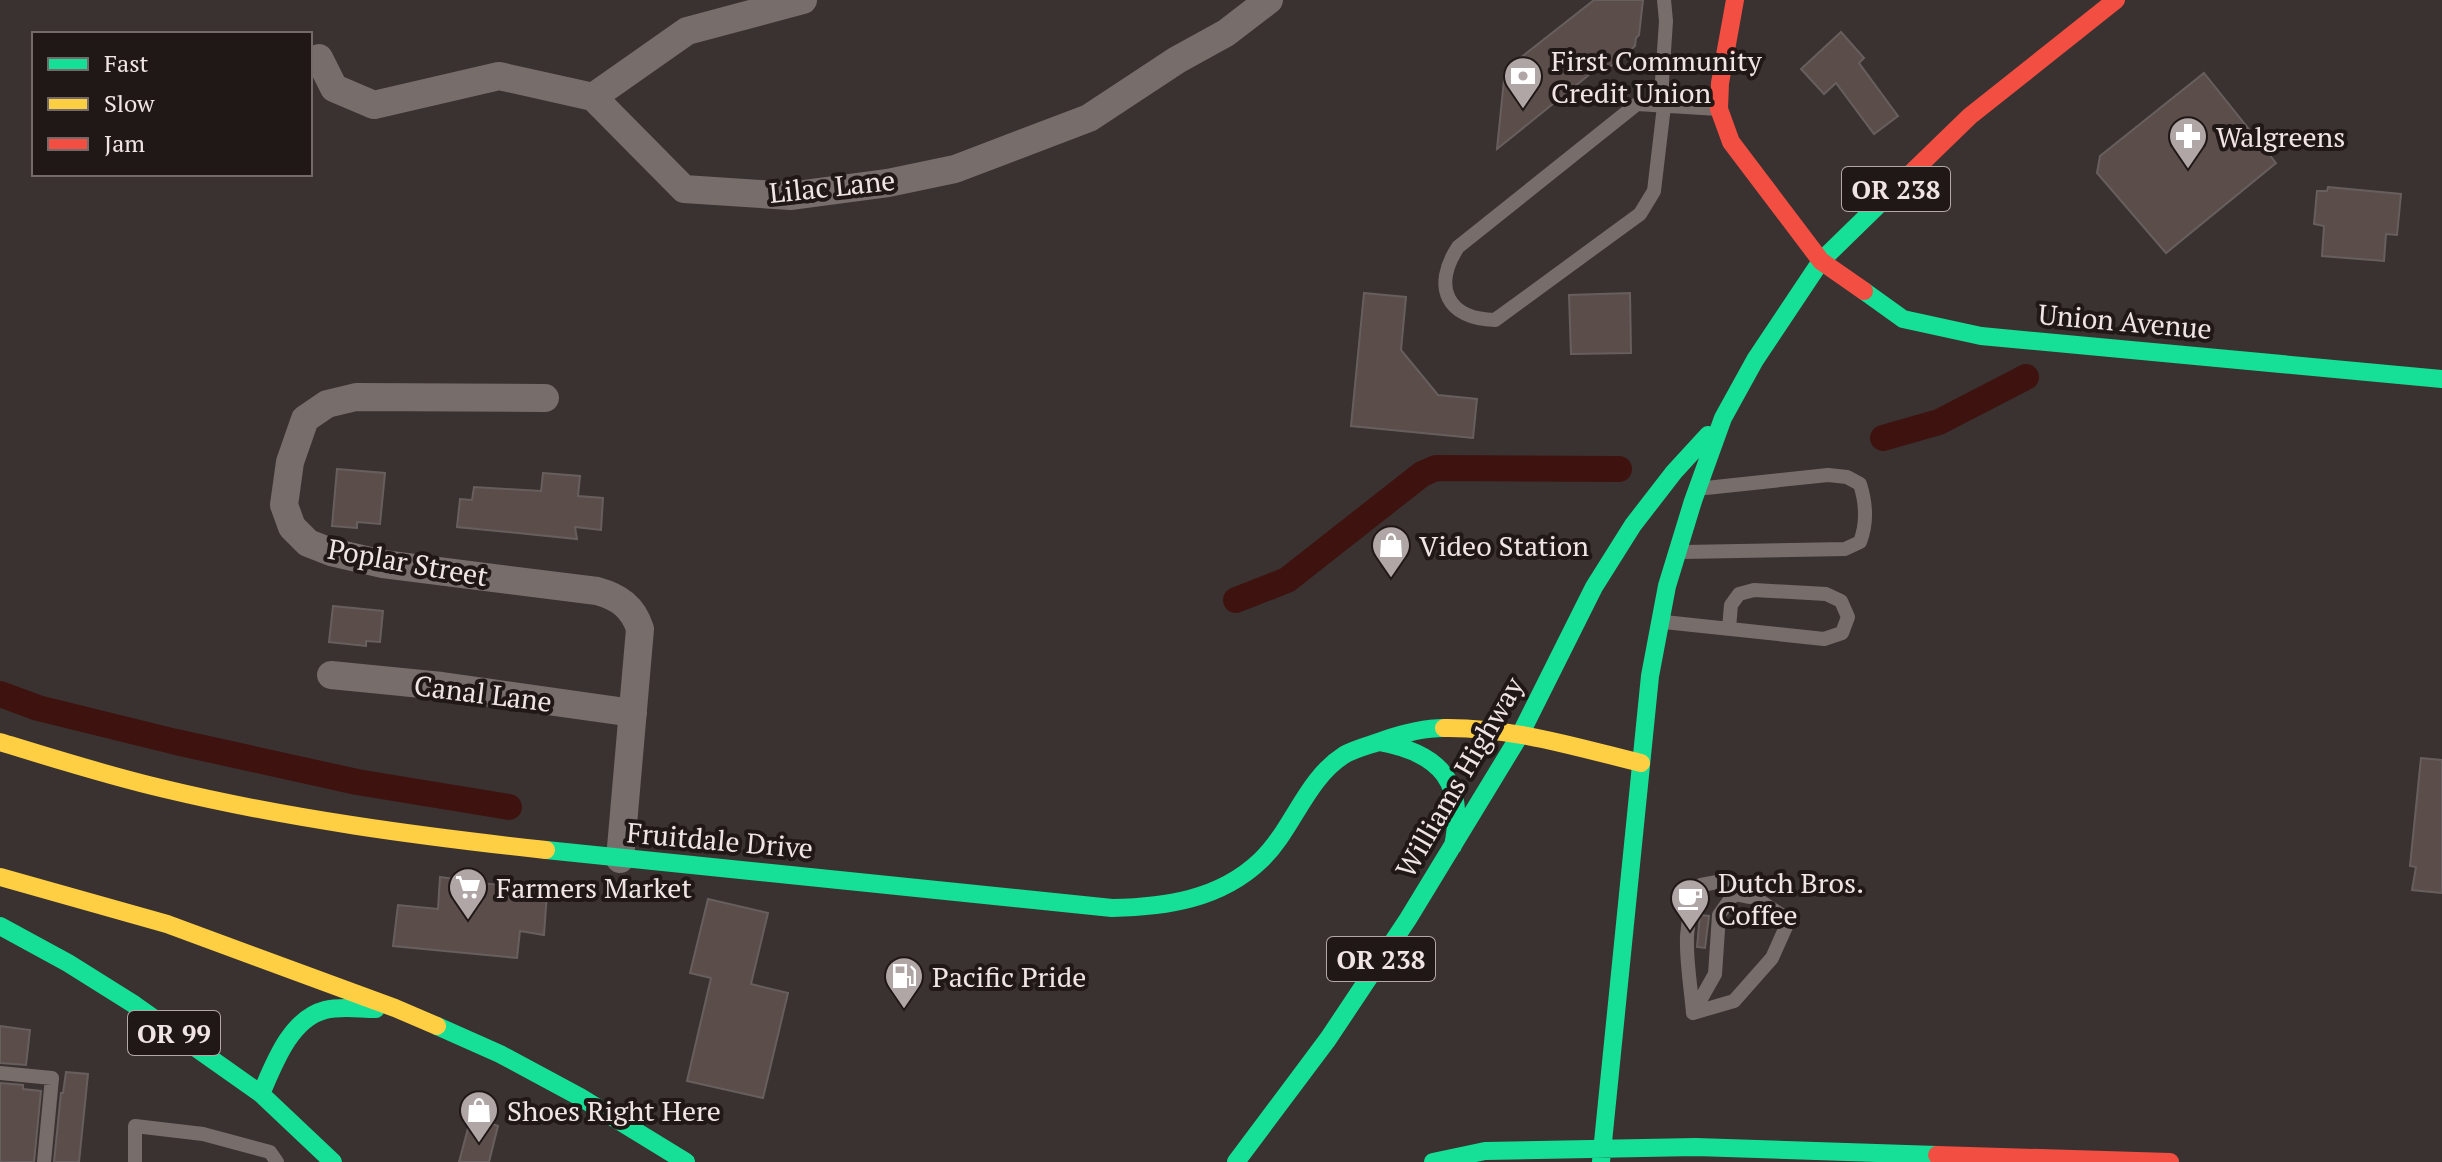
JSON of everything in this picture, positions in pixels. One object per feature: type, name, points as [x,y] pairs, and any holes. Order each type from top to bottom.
[{"type":"main road","points":[[1719,109],[1720,83],[1735,0]]},
{"type":"main road","name":"Williams Highway","points":[[1601,1162],[1650,676],[1667,586],[1723,418],[1755,360],[1821,261],[1970,116],[2116,0]]},
{"type":"main road","name":"Union Avenue","points":[[1719,109],[1731,142],[1821,261],[1903,319],[1981,336],[2442,379]]},
{"type":"main road","name":"Williams Highway","points":[[1236,1162],[1328,1039],[1408,919],[1520,735],[1594,587],[1633,525],[1674,472],[1723,418]]},
{"type":"main road","name":"Fruitdale Drive","points":[[0,742],[59,761],[231,804],[415,836],[1112,908],[1151,908],[1193,900],[1235,881],[1261,861],[1315,782],[1341,757],[1359,747],[1409,731],[1483,730],[1520,735],[1641,763]]},
{"type":"main road","points":[[1379,742],[1395,744],[1425,756],[1439,767],[1450,782],[1457,801],[1458,818],[1453,846]]},
{"type":"main road","points":[[0,877],[167,924],[395,1008],[513,1061],[580,1097],[686,1162]]},
{"type":"main road","points":[[0,926],[18,908],[71,897]]},
{"type":"main road","name":"OR 99","points":[[0,926],[68,963],[135,1005],[261,1094],[281,1143],[333,1162]]},
{"type":"main road","points":[[261,1094],[275,1061],[300,1025],[319,1012],[395,1008]]},
{"type":"main road","points":[[1433,1162],[1485,1151],[1696,1147],[2170,1162]]},
{"type":"street","points":[[319,58],[334,88],[374,105],[499,76],[593,97],[687,31],[803,0]]},
{"type":"street","name":"Lilac Lane","points":[[593,97],[684,189],[790,196],[888,183],[955,169],[1089,118],[1177,60],[1226,33],[1269,0]]},
{"type":"street","name":"Poplar Street","points":[[545,398],[356,397],[327,404],[305,419],[290,462],[284,505],[292,527],[308,543],[331,552],[383,564],[597,591],[613,595],[627,606],[640,629],[620,859]]},
{"type":"street","name":"Canal Lane","points":[[331,675],[442,686],[633,713]]},
{"type":"lane","points":[[1664,0],[1664,106],[1654,191],[1640,214],[1495,320],[1480,319],[1455,309],[1448,300],[1445,273],[1458,247],[1637,104],[1664,106],[1719,109]]},
{"type":"lane","points":[[1666,21],[1672,0]]},
{"type":"lane","points":[[1677,553],[1845,549],[1860,542],[1865,530],[1865,497],[1860,484],[1847,477],[1828,475],[1698,489]]},
{"type":"lane","points":[[1660,621],[1824,639],[1842,633],[1848,617],[1841,601],[1826,594],[1754,590],[1739,594],[1731,605],[1729,628]]},
{"type":"lane","points":[[1728,880],[1789,920],[1772,958],[1734,1001],[1693,1013],[1685,936],[1691,904],[1701,885],[1728,880]]},
{"type":"lane","points":[[1693,1013],[1715,974],[1719,915],[1734,894],[1761,899]]},
{"type":"lane","points":[[0,1073],[52,1078],[44,1162]]},
{"type":"lane","points":[[135,1162],[135,1126],[281,1143]]},
{"type":"building","name":"First Community Credit Union","points":[[1594,0],[1643,0],[1635,46],[1605,71],[1595,70],[1497,149],[1505,70]]},
{"type":"building","points":[[1841,32],[1864,58],[1859,63],[1898,116],[1874,134],[1836,83],[1824,94],[1801,69]]},
{"type":"building","points":[[2204,73],[2276,163],[2166,253],[2097,173],[2100,156]]},
{"type":"building","points":[[2328,187],[2401,194],[2397,235],[2386,234],[2384,261],[2322,256],[2324,226],[2314,224],[2317,191],[2327,191]]},
{"type":"building","points":[[1364,293],[1406,297],[1401,350],[1438,395],[1477,399],[1473,438],[1351,426]]},
{"type":"building","points":[[1630,293],[1631,353],[1571,354],[1569,295]]},
{"type":"building","points":[[337,469],[385,473],[380,524],[357,522],[357,528],[332,526]]},
{"type":"building","points":[[543,473],[580,476],[578,496],[603,498],[601,530],[575,527],[577,539],[457,527],[460,499],[472,500],[474,487],[541,491]]},
{"type":"building","points":[[333,606],[383,611],[380,642],[366,641],[366,646],[329,642]]},
{"type":"building","points":[[2421,758],[2442,760],[2442,893],[2412,890],[2416,867],[2410,866]]},
{"type":"building","points":[[440,877],[547,892],[544,935],[520,931],[517,958],[393,946],[398,905],[438,909]]},
{"type":"building","points":[[708,899],[768,913],[751,984],[788,993],[763,1098],[687,1081],[711,978],[690,973]]},
{"type":"building","points":[[1700,915],[1709,916],[1705,948],[1697,947]]},
{"type":"building","points":[[0,1026],[30,1030],[26,1065],[0,1063]]},
{"type":"building","points":[[66,1072],[88,1074],[79,1162],[54,1162]]},
{"type":"building","points":[[0,1083],[23,1085],[23,1089],[41,1091],[34,1162],[0,1162]]},
{"type":"building","name":"Shoes Right Here","points":[[471,1117],[498,1126],[489,1162],[459,1162]]},
{"type":"waterway","points":[[1883,438],[1939,422],[2026,377]]},
{"type":"waterway","points":[[1236,600],[1287,580],[1422,474],[1436,468],[1619,469]]},
{"type":"waterway","points":[[0,694],[38,708],[176,742],[357,782],[509,807]]},
{"type":"traffic: fast","points":[[1601,1162],[1650,676],[1667,586],[1693,501],[1723,418],[1755,360],[1821,261],[1904,180]]},
{"type":"traffic: fast","points":[[1864,291],[1903,319],[1981,336],[2442,379]]},
{"type":"traffic: fast","points":[[1236,1162],[1328,1039],[1408,919],[1520,735],[1594,587],[1633,525],[1674,472],[1708,435]]},
{"type":"traffic: fast","points":[[546,850],[1112,908],[1152,906],[1210,892],[1244,874],[1271,849],[1319,778],[1344,755],[1406,733],[1444,728]]},
{"type":"traffic: fast","points":[[1379,742],[1419,754],[1444,774],[1452,788],[1456,805],[1453,846]]},
{"type":"traffic: fast","points":[[0,926],[68,963],[135,1005],[261,1094],[333,1162]]},
{"type":"traffic: fast","points":[[261,1094],[285,1044],[302,1023],[325,1010],[376,1009]]},
{"type":"traffic: fast","points":[[437,1026],[500,1054],[580,1097],[686,1162]]},
{"type":"traffic: fast","points":[[1433,1162],[1485,1151],[1696,1147],[1937,1155]]},
{"type":"traffic: slow","points":[[1444,728],[1519,734],[1641,763]]},
{"type":"traffic: slow","points":[[0,742],[144,784],[212,800],[307,818],[546,850]]},
{"type":"traffic: slow","points":[[0,877],[167,924],[437,1026]]},
{"type":"traffic: jam","points":[[1735,0],[1720,83],[1719,109],[1731,142],[1821,261],[1864,291]]},
{"type":"traffic: jam","points":[[1904,180],[1970,116],[2116,0]]},
{"type":"traffic: jam","points":[[1937,1155],[2170,1162]]},
{"type":"place","name":"First Community Credit Union","points":[[1523,110]]},
{"type":"place","name":"Walgreens","points":[[2188,170]]},
{"type":"place","name":"Video Station","points":[[1391,579]]},
{"type":"place","name":"Farmers Market","points":[[468,921]]},
{"type":"place","name":"Dutch Bros. Coffee","points":[[1690,932]]},
{"type":"place","name":"Pacific Pride","points":[[904,1010]]},
{"type":"place","name":"Shoes Right Here","points":[[479,1144]]}]
